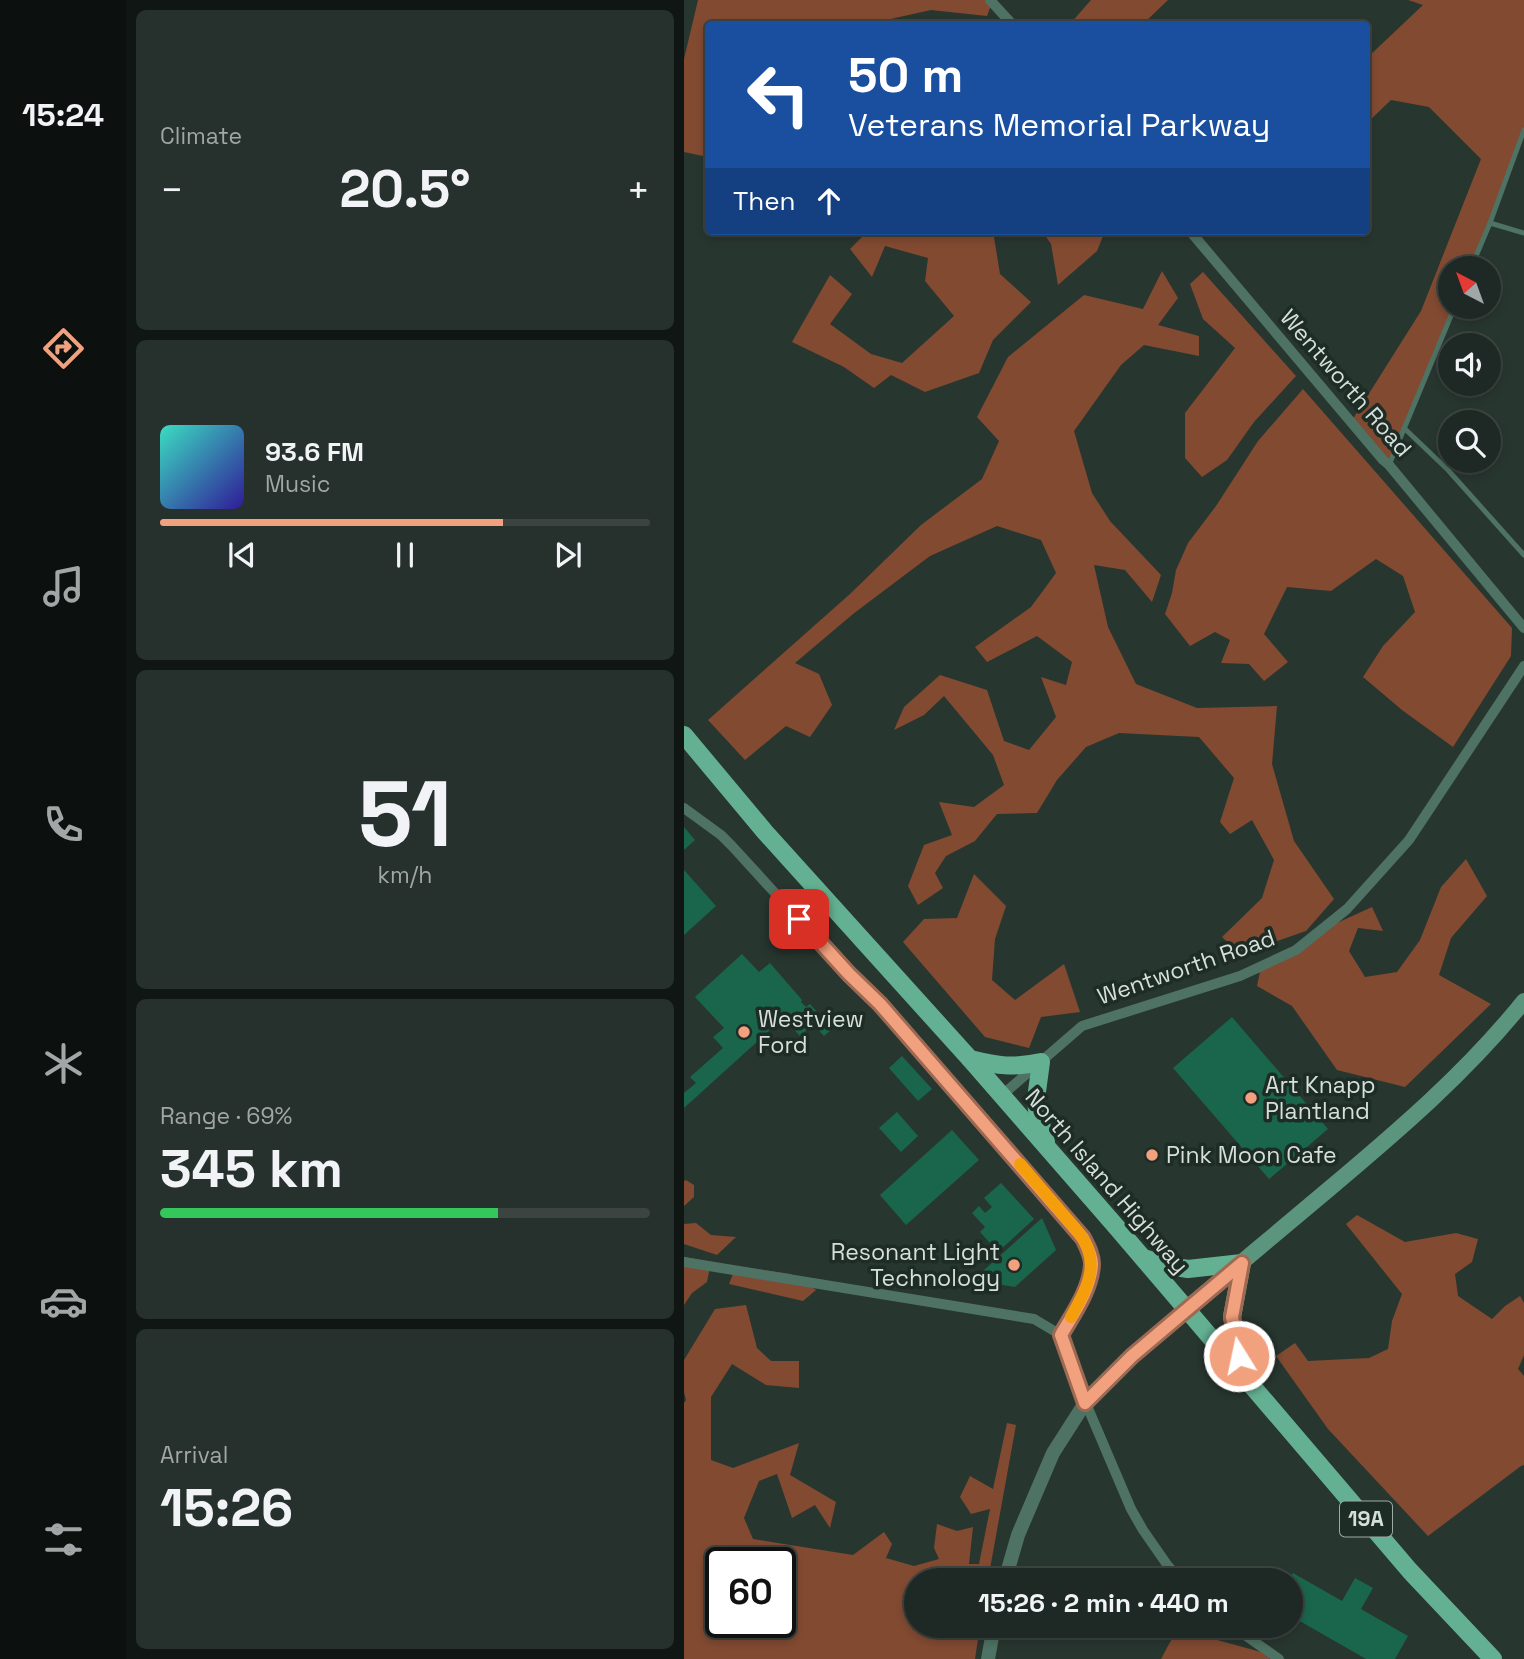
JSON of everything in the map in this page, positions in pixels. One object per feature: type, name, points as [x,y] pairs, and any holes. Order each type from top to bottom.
[{"type":"main road","name":"North Island Highway","points":[[685,737],[765,832],[970,1059],[1143,1258],[1410,1571],[1493,1659]]},
{"type":"main road","points":[[1186,1309],[1390,1138],[1464,1069],[1524,1001]]},
{"type":"main road","points":[[970,1059],[998,1066],[1040,1062],[1036,1098],[1047,1148]]},
{"type":"main road","points":[[1143,1258],[1188,1269],[1242,1263]]},
{"type":"main road","points":[[1242,1263],[1232,1317],[1243,1376]]},
{"type":"street","points":[[990,0],[1009,21]]},
{"type":"street","name":"Wentworth Road","points":[[1193,235],[1524,628]]},
{"type":"street","name":"Wentworth Road","points":[[1001,1096],[1082,1026],[1240,976],[1295,950],[1347,909],[1409,840],[1524,666]]},
{"type":"street","points":[[684,808],[732,846],[849,974],[880,1004],[1083,1238],[1091,1256],[1090,1273],[1084,1293],[1061,1335]]},
{"type":"street","points":[[684,1262],[1034,1319],[1061,1335],[1085,1403],[1131,1509],[1170,1568]]},
{"type":"street","points":[[1008,1568],[1018,1535],[1053,1453],[1085,1403],[1132,1356],[1186,1309]]},
{"type":"street","points":[[988,1659],[992,1638]]},
{"type":"street","points":[[1249,1638],[1279,1659]]},
{"type":"lane","points":[[1476,256],[1524,130]]},
{"type":"lane","points":[[1490,223],[1524,233]]},
{"type":"lane","points":[[1389,465],[1450,319]]},
{"type":"lane","points":[[1404,428],[1448,470],[1524,555]]},
{"type":"shaded area","points":[[698,0],[993,0],[987,16],[931,10],[882,21],[705,21],[705,156],[684,152],[684,59]]},
{"type":"shaded area","points":[[1091,0],[1168,0],[1146,21],[1073,21]]},
{"type":"shaded area","points":[[1408,0],[1524,0],[1524,130],[1476,256],[1443,256],[1481,159],[1429,107],[1391,100],[1370,120],[1370,55],[1423,5]]},
{"type":"shaded area","points":[[864,235],[994,235],[1000,274],[1031,302],[993,340],[979,373],[925,392],[891,375],[874,388],[844,367],[792,342],[830,275],[852,294],[830,324],[871,354],[902,363],[954,316],[925,281],[928,258],[885,246],[872,277],[850,249]]},
{"type":"shaded area","points":[[1045,235],[1103,235],[1097,251],[1058,285],[1051,244]]},
{"type":"shaded area","points":[[1438,268],[1438,319],[1450,319],[1444,333],[1438,333],[1438,347],[1389,465],[1351,422],[1421,311]]},
{"type":"shaded area","points":[[1162,271],[1178,298],[1158,325],[1199,336],[1199,356],[1144,345],[1121,365],[1074,431],[1092,493],[1110,521],[1161,575],[1152,602],[1125,570],[1094,565],[1108,627],[1136,684],[1197,708],[1277,706],[1272,764],[1294,841],[1334,899],[1306,931],[1240,954],[1222,937],[1262,898],[1274,860],[1252,820],[1230,834],[1220,822],[1234,778],[1199,737],[1119,733],[1086,747],[1057,780],[1037,813],[997,814],[975,841],[946,856],[935,873],[943,888],[918,905],[908,886],[924,845],[952,835],[939,802],[974,807],[1004,785],[993,755],[944,696],[924,715],[894,730],[904,707],[940,675],[987,690],[1004,741],[1029,750],[1056,717],[1041,677],[1066,685],[1072,662],[1037,636],[987,662],[975,647],[1031,607],[1056,573],[1041,540],[997,526],[930,556],[853,614],[795,663],[819,674],[832,705],[810,737],[786,726],[745,760],[708,720],[850,594],[921,525],[982,479],[999,441],[977,417],[1008,357],[1084,295],[1143,309]]},
{"type":"shaded area","points":[[1203,272],[1296,376],[1254,422],[1227,460],[1202,477],[1185,458],[1185,413],[1235,348],[1203,319],[1190,284]]},
{"type":"shaded area","points":[[1303,389],[1512,628],[1511,656],[1453,747],[1402,710],[1363,677],[1383,646],[1415,612],[1403,576],[1376,559],[1331,591],[1287,587],[1264,634],[1288,662],[1264,681],[1249,664],[1221,663],[1230,640],[1215,632],[1190,646],[1165,614],[1176,570],[1188,543],[1216,506],[1258,441]]},
{"type":"shaded area","points":[[1466,859],[1487,896],[1451,938],[1439,975],[1491,1004],[1405,1087],[1337,1070],[1292,1006],[1257,986],[1261,967],[1337,923],[1372,907],[1383,931],[1358,928],[1349,951],[1365,977],[1397,972],[1420,940],[1441,887]]},
{"type":"shaded area","points":[[974,874],[1006,906],[995,939],[992,980],[1015,1000],[1064,964],[1080,1012],[1041,1017],[1029,1048],[985,1037],[903,942],[924,919],[957,918]]},
{"type":"shaded area","points":[[684,1181],[694,1185],[694,1197],[684,1206]]},
{"type":"shaded area","points":[[1357,1215],[1405,1242],[1456,1233],[1478,1239],[1472,1262],[1455,1274],[1458,1296],[1492,1319],[1520,1296],[1524,1303],[1524,1355],[1518,1369],[1524,1376],[1524,1465],[1428,1536],[1328,1429],[1276,1356],[1295,1343],[1308,1361],[1369,1358],[1388,1349],[1392,1321],[1402,1294],[1346,1224]]},
{"type":"shaded area","points":[[696,1223],[711,1235],[736,1237],[717,1255],[684,1244],[684,1224]]},
{"type":"shaded area","points":[[684,1257],[711,1262],[707,1282],[692,1293],[684,1305]]},
{"type":"shaded area","points":[[736,1266],[791,1274],[816,1290],[803,1301],[729,1284]]},
{"type":"shaded area","points":[[746,1305],[757,1348],[771,1361],[799,1361],[799,1388],[766,1385],[732,1364],[711,1397],[711,1460],[733,1468],[799,1443],[790,1475],[836,1502],[830,1528],[815,1505],[792,1518],[777,1474],[759,1481],[744,1518],[753,1539],[853,1555],[884,1532],[892,1544],[886,1558],[914,1566],[939,1559],[934,1548],[937,1524],[957,1531],[973,1527],[969,1564],[979,1564],[990,1509],[971,1514],[960,1497],[970,1476],[993,1489],[1007,1423],[1016,1425],[990,1568],[904,1568],[904,1638],[978,1638],[975,1659],[684,1659],[684,1360],[715,1309]]},
{"type":"shaded area","points":[[1172,1638],[1210,1638],[1261,1652],[1270,1659],[1161,1659]]},
{"type":"building","points":[[684,827],[695,840],[684,850]]},
{"type":"building","points":[[684,870],[716,906],[684,935]]},
{"type":"building","name":"Westview Ford","points":[[742,954],[759,972],[770,963],[801,1002],[806,1007],[810,1004],[832,1029],[824,1036],[813,1024],[800,1036],[788,1023],[784,1025],[780,1021],[684,1108],[684,1093],[696,1083],[690,1077],[723,1048],[713,1037],[724,1028],[695,997]]},
{"type":"building","name":"Art Knapp Plantland","points":[[1232,1017],[1328,1129],[1269,1179],[1173,1068]]},
{"type":"building","points":[[902,1056],[932,1089],[918,1101],[889,1068]]},
{"type":"building","points":[[897,1112],[918,1136],[901,1152],[879,1128]]},
{"type":"building","points":[[952,1130],[979,1160],[906,1225],[880,1195]]},
{"type":"building","points":[[1001,1183],[1034,1219],[998,1252],[980,1232],[985,1227],[972,1213],[979,1206],[985,1213],[992,1207],[984,1198]]},
{"type":"building","name":"Resonant Light Technology","points":[[1042,1218],[1056,1250],[1015,1287],[973,1280]]},
{"type":"building","points":[[1355,1578],[1373,1588],[1361,1609],[1408,1636],[1395,1659],[1366,1659],[1303,1623],[1303,1579],[1342,1601]]},
{"type":"slow traffic","points":[[1020,1164],[1083,1238],[1091,1256],[1092,1264],[1084,1293],[1071,1317]]},
{"type":"place","name":"Westview Ford","points":[[744,1032]]},
{"type":"place","name":"Art Knapp Plantland","points":[[1251,1098]]},
{"type":"place","name":"Pink Moon Cafe","points":[[1152,1155]]},
{"type":"place","name":"Resonant Light Technology","points":[[1014,1265]]},
{"type":"route","points":[[799,919],[880,1004],[1083,1238],[1091,1256],[1090,1273],[1084,1293],[1061,1335],[1085,1403],[1132,1356],[1242,1263],[1232,1317],[1239,1356]]}]
